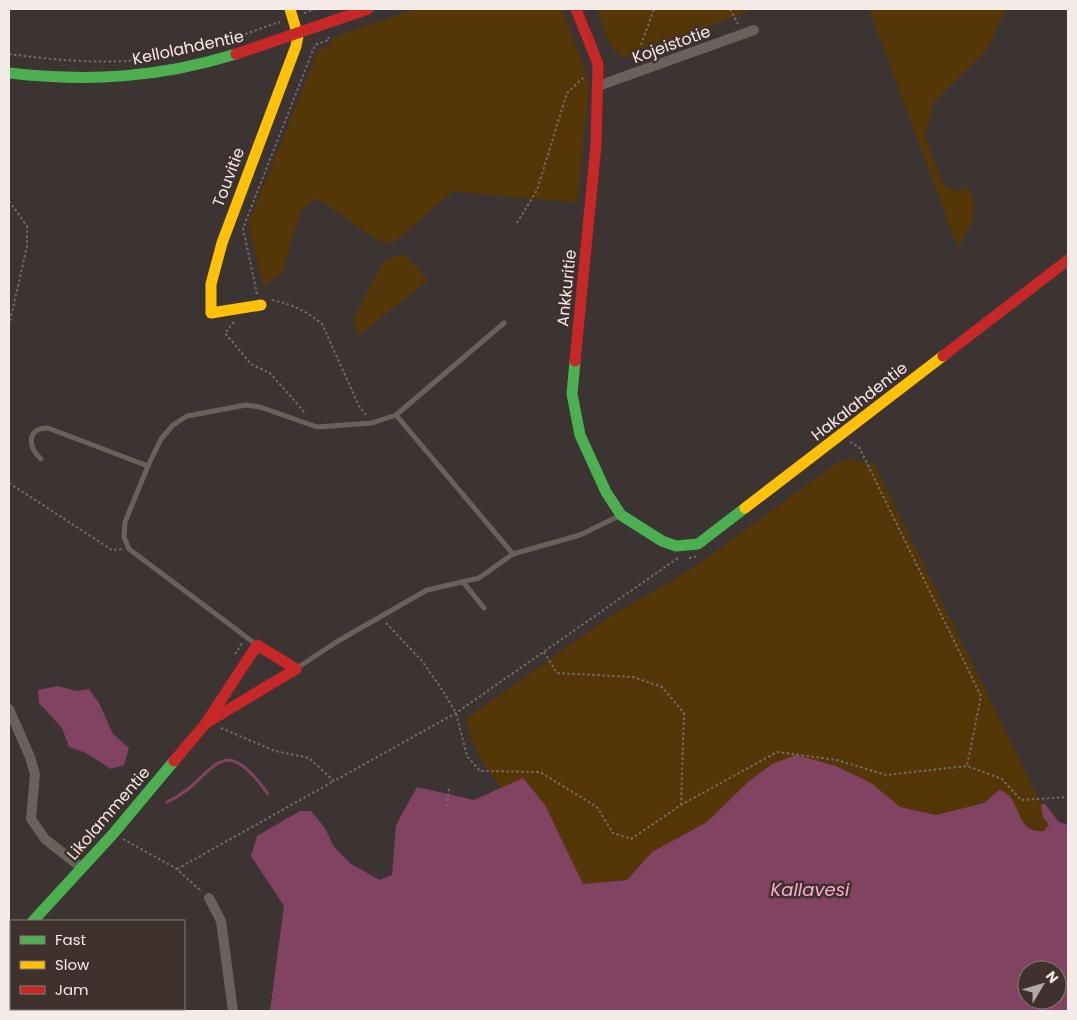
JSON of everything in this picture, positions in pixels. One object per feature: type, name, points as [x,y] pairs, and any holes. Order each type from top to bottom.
[{"type":"street","name":"Kellolahdentie","points":[[9,73],[109,78],[145,75],[184,67],[298,36],[368,9]]},
{"type":"street","name":"Ankkuritie","points":[[576,9],[598,64],[598,86],[596,145],[572,394],[580,435],[606,492],[621,515],[662,541]]},
{"type":"street","points":[[292,13],[298,36]]},
{"type":"street","name":"Kojeistotie","points":[[598,86],[749,32]]},
{"type":"street","name":"Touvitie","points":[[263,301],[248,307],[211,313],[211,284],[234,205],[296,46],[298,36]]},
{"type":"street","name":"Hakalahdentie","points":[[662,541],[676,546],[698,544],[1068,260]]},
{"type":"street","points":[[257,645],[296,670]]},
{"type":"street","name":"Likolammentie","points":[[34,920],[113,834],[206,723],[257,645]]},
{"type":"street","name":"Likolammentie","points":[[206,723],[296,670]]},
{"type":"street","points":[[9,709],[30,757],[35,774],[31,819],[45,839],[82,868]]},
{"type":"street","points":[[209,898],[221,921],[233,1011]]},
{"type":"lane","points":[[257,645],[129,549],[124,537],[125,522],[161,439],[173,425],[187,416],[246,405],[260,407],[286,418],[317,427],[372,423],[396,415],[504,323]]},
{"type":"lane","points":[[396,415],[513,554]]},
{"type":"lane","points":[[41,459],[33,452],[31,441],[33,433],[40,428],[48,428],[148,466]]},
{"type":"lane","points":[[296,670],[427,590],[479,578],[513,554],[580,535],[621,515]]},
{"type":"lane","points":[[463,582],[484,608]]},
{"type":"path","points":[[9,54],[40,58],[137,61],[193,51],[292,13],[316,9]]},
{"type":"path","points":[[636,59],[654,9]]},
{"type":"path","points":[[730,9],[749,32]]},
{"type":"path","points":[[298,405],[270,373],[251,364],[225,333],[257,296],[242,228],[315,45],[329,40],[324,25]]},
{"type":"path","points":[[517,223],[537,190],[566,94],[598,64]]},
{"type":"path","points":[[9,201],[26,226],[27,246],[9,326]]},
{"type":"path","points":[[263,301],[288,304],[313,316],[322,324],[359,406],[372,423]]},
{"type":"path","points":[[844,433],[848,441],[859,447],[981,696],[966,766]]},
{"type":"path","points":[[9,483],[112,550]]},
{"type":"path","points":[[177,869],[456,713],[679,558]]},
{"type":"path","points":[[380,617],[422,661],[456,713],[467,756],[480,772],[540,772],[597,807],[612,833],[631,839],[681,805],[777,752],[837,760],[886,775],[966,766],[1002,779],[1021,800],[1068,797]]},
{"type":"path","points":[[544,652],[557,673],[633,677],[662,687],[684,713],[681,805]]},
{"type":"path","points":[[206,723],[235,732],[275,751],[309,758],[334,780]]},
{"type":"path","points":[[447,806],[449,786]]},
{"type":"path","points":[[113,834],[177,869],[209,898]]},
{"type":"shaded area","points":[[414,9],[562,9],[588,81],[588,98],[577,203],[453,191],[394,242],[380,242],[317,198],[301,209],[282,273],[264,287],[248,224],[318,51],[330,45],[333,38]]},
{"type":"shaded area","points":[[597,9],[754,9],[627,57],[615,51],[611,45]]},
{"type":"shaded area","points":[[869,9],[1006,9],[987,50],[934,102],[925,135],[943,185],[957,191],[967,187],[972,195],[974,203],[973,218],[958,248]]},
{"type":"shaded area","points":[[404,254],[428,280],[358,336],[354,319],[384,260]]},
{"type":"shaded area","points":[[851,460],[875,465],[1041,804],[1043,817],[1049,825],[1048,829],[1038,832],[1022,823],[1011,798],[999,791],[984,803],[936,815],[900,807],[871,783],[836,766],[772,764],[748,782],[707,822],[652,852],[627,880],[583,884],[545,805],[523,778],[501,788],[479,756],[466,719],[605,620],[696,566],[838,462]]},
{"type":"water","points":[[58,686],[77,691],[89,689],[99,703],[113,734],[129,748],[124,765],[111,769],[86,753],[69,747],[62,728],[39,703],[38,690]]},
{"type":"water","name":"Kallavesi","points":[[796,755],[836,766],[871,783],[900,807],[936,815],[984,803],[999,790],[1012,799],[1022,821],[1027,827],[1044,831],[1049,825],[1043,817],[1041,804],[1045,804],[1059,822],[1068,825],[1068,1011],[270,1011],[284,906],[251,856],[257,836],[300,811],[311,811],[325,828],[334,847],[351,864],[380,880],[392,875],[396,825],[417,787],[474,800],[523,778],[545,805],[583,884],[627,880],[652,852],[707,822],[748,782],[772,764]]},
{"type":"waterway","points":[[167,802],[183,793],[217,764],[227,760],[238,763],[251,773],[268,794]]},
{"type":"traffic: fast","points":[[9,73],[67,77],[123,76],[179,68],[236,54]]},
{"type":"traffic: fast","points":[[575,361],[572,394],[580,435],[606,492],[621,515],[662,541],[676,546],[698,544],[745,508]]},
{"type":"traffic: fast","points":[[34,920],[113,834],[174,761]]},
{"type":"traffic: slow","points":[[261,305],[211,313],[211,284],[222,243],[296,46],[298,36],[290,9]]},
{"type":"traffic: slow","points":[[745,508],[943,356]]},
{"type":"traffic: jam","points":[[236,54],[368,9]]},
{"type":"traffic: jam","points":[[575,361],[596,145],[598,64],[576,9]]},
{"type":"traffic: jam","points":[[943,356],[1068,260]]},
{"type":"traffic: jam","points":[[174,761],[206,723],[257,645],[296,669],[206,723]]}]
